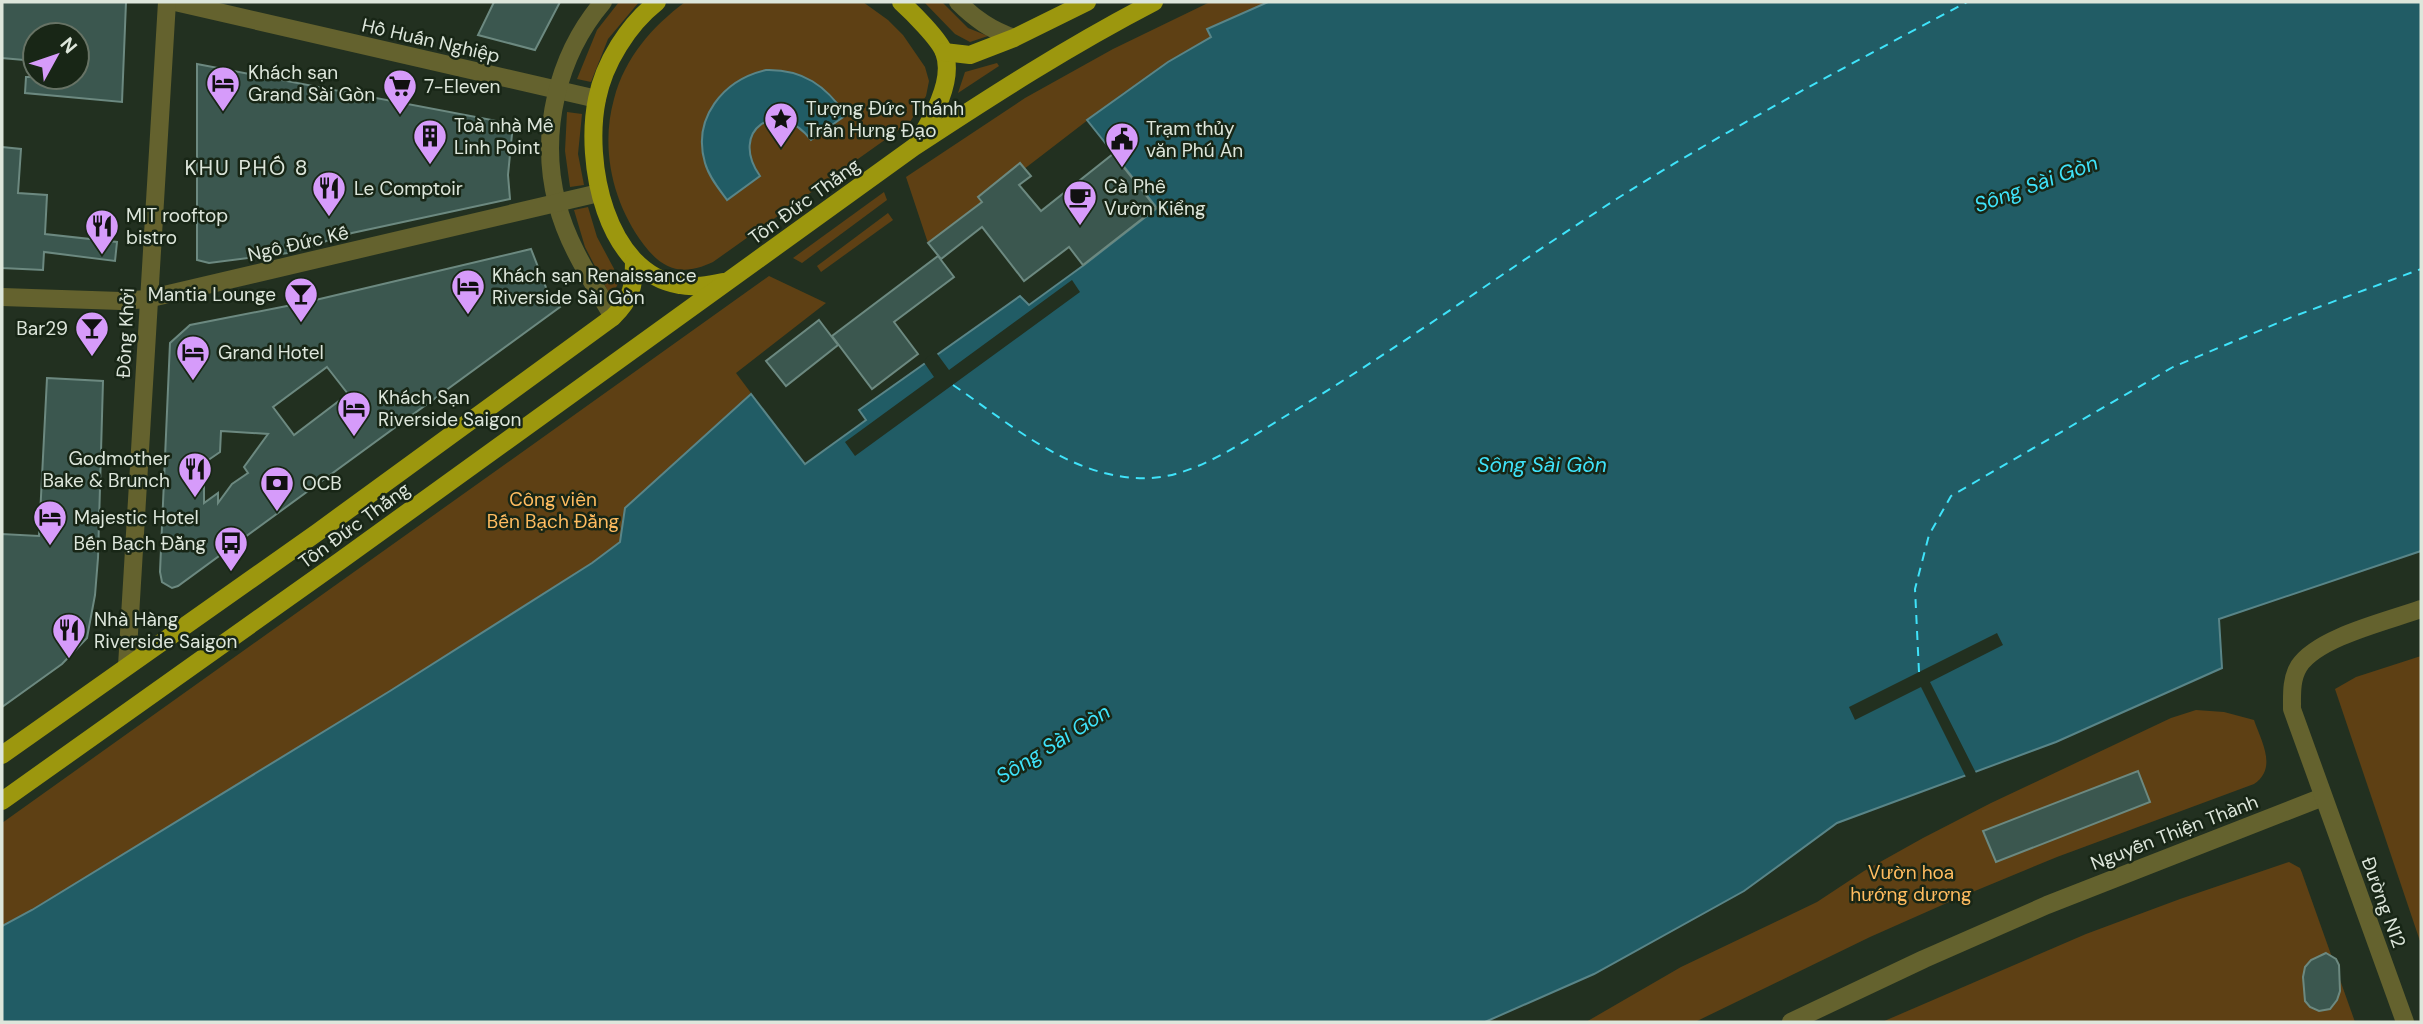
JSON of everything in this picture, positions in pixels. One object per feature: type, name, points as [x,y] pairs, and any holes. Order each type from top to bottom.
[{"type":"main road","points":[[657,2],[629,32],[604,74],[597,99],[593,140],[599,193],[608,217],[635,261],[652,275],[680,285],[707,285],[730,281]]},
{"type":"main road","points":[[901,2],[944,52],[946,72],[941,98],[914,147]]},
{"type":"main road","points":[[944,52],[971,55],[1014,38],[1087,2]]},
{"type":"main road","name":"Tôn Đức Thắng","points":[[730,281],[914,147],[1011,83],[1088,36],[1154,2]]},
{"type":"main road","name":"Tôn Ðức Thắng","points":[[2,755],[318,532],[613,317],[626,304],[635,283],[635,261]]},
{"type":"main road","name":"Tôn Ðức Thắng","points":[[2,801],[730,281]]},
{"type":"street","name":"Ðồng Khởi","points":[[127,666],[147,299],[167,2]]},
{"type":"street","name":"Hồ Huấn Nghiệp","points":[[175,2],[597,99]]},
{"type":"street","points":[[603,2],[567,59],[556,90],[551,133],[552,171],[557,203],[570,239],[613,317]]},
{"type":"street","points":[[958,2],[992,30],[1014,38]]},
{"type":"street","name":"Ngô Ðức Kế","points":[[2,297],[121,301],[147,299],[599,193]]},
{"type":"street","points":[[2323,797],[2292,709],[2292,685],[2299,667],[2315,649],[2421,609]]},
{"type":"street","name":"Nguyễn Thiện Thành","points":[[1791,1022],[1924,959],[2035,911],[2323,797]]},
{"type":"street","name":"Đường N12","points":[[2323,797],[2404,1022]]},
{"type":"green space","points":[[619,2],[639,2],[608,39],[591,82],[577,79],[597,30]]},
{"type":"green space","points":[[685,2],[863,2],[903,35],[925,67],[929,81],[926,96],[910,122],[713,262],[683,270],[659,261],[633,229],[617,194],[608,137],[614,99],[625,70],[641,44]]},
{"type":"green space","points":[[924,2],[942,2],[968,28],[988,36],[970,42],[955,34]]},
{"type":"green space","points":[[1210,2],[1268,2],[1207,29],[1212,37],[1123,93],[928,243],[906,177],[1025,98],[1113,49]]},
{"type":"green space","points":[[997,63],[999,66],[958,93],[965,72]]},
{"type":"green space","points":[[567,112],[582,114],[578,154],[584,185],[570,187],[565,151]]},
{"type":"green space","points":[[884,192],[887,200],[802,263],[793,258]]},
{"type":"green space","points":[[588,207],[597,237],[620,280],[611,297],[585,247],[574,210]]},
{"type":"green space","points":[[888,213],[893,220],[821,272],[817,266]]},
{"type":"green space","name":"Công viên Bến Bạch Đằng","points":[[769,276],[826,303],[736,373],[751,393],[625,508],[620,542],[592,563],[390,691],[2,926],[2,823]]},
{"type":"green space","points":[[2421,656],[2421,944],[2335,689],[2356,677]]},
{"type":"green space","name":"Vườn hoa hướng dương","points":[[2196,710],[2224,712],[2254,720],[2266,754],[2265,770],[2261,778],[2254,784],[2057,857],[1958,898],[1870,937],[1695,1022],[1586,1022],[1681,967],[1817,902],[1864,871],[1991,803],[2171,718]]},
{"type":"green space","points":[[2289,862],[2300,868],[2355,1022],[1882,1022],[2086,934]]},
{"type":"water","name":"Sông Sài Gòn","points":[[1268,2],[2421,2],[2421,551],[2219,619],[2222,668],[2056,742],[1837,823],[1744,891],[1594,974],[1485,1022],[2,1022],[2,926],[390,691],[592,563],[620,542],[625,508],[751,394],[805,464],[866,420],[859,410],[1020,296],[1029,305],[1157,208],[1087,120],[1168,62],[1211,37],[1207,29]]},
{"type":"water","points":[[766,70],[779,70],[812,81],[830,96],[846,115],[811,140],[798,127],[784,121],[771,120],[761,125],[753,133],[750,145],[752,160],[760,176],[727,200],[705,163],[702,146],[707,116],[714,103],[736,82]]},
{"type":"pier","points":[[1072,280],[1080,292],[855,456],[845,442],[934,377],[923,361],[935,351],[949,370]]},
{"type":"pier","points":[[1997,633],[2003,645],[1930,682],[1977,775],[1967,779],[1921,687],[1855,720],[1849,707]]},
{"type":"building","points":[[2,2],[126,2],[122,102],[25,93],[91,91],[91,21],[21,21],[21,60],[2,58]]},
{"type":"building","points":[[494,2],[560,2],[535,50],[478,35]]},
{"type":"building","points":[[197,64],[513,124],[508,175],[510,199],[352,233],[288,253],[209,263],[197,260]]},
{"type":"building","points":[[2,147],[21,149],[18,193],[47,195],[45,234],[117,242],[115,261],[44,252],[43,270],[2,268]]},
{"type":"building","points":[[1113,154],[1156,208],[1083,265],[1069,247],[1024,281],[982,227],[941,259],[928,243],[982,202],[978,197],[1020,163],[1031,176],[1019,185],[1041,211]]},
{"type":"building","points":[[531,249],[547,290],[560,307],[172,588],[162,582],[160,572],[170,343],[190,325],[307,302]],"holes":[[[327,367],[348,394],[294,435],[273,407]],[[221,431],[268,434],[244,467],[248,473],[232,484],[218,503],[218,493],[204,503],[204,463],[220,452]]]},
{"type":"building","points":[[938,256],[954,277],[894,322],[918,354],[872,389],[832,336]]},
{"type":"building","points":[[819,320],[838,345],[786,386],[766,361]]},
{"type":"building","name":"Majestic Hotel","points":[[47,378],[103,381],[95,595],[87,638],[62,664],[2,707],[2,534],[39,536]]},
{"type":"building","points":[[2138,771],[2150,802],[1996,862],[1983,831]]},
{"type":"building","points":[[2326,953],[2336,959],[2339,965],[2340,991],[2330,1009],[2319,1011],[2305,1001],[2303,977],[2305,967],[2311,960]]},
{"type":"ferry route","points":[[953,385],[1046,448],[1096,471],[1123,477],[1151,478],[1185,471],[1237,446],[1326,391],[1576,225],[1704,146],[1967,2]]},
{"type":"ferry route","points":[[1919,672],[1915,589],[1929,535],[1951,496],[2173,367],[2292,317],[2421,269]]},
{"type":"place","name":"Khách sạn Grand Sài Gòn","points":[[223,113]]},
{"type":"place","name":"7-Eleven","points":[[400,116]]},
{"type":"place","name":"Tượng Đức Thánh Trần Hưng Đạo","points":[[781,149]]},
{"type":"place","name":"Toà nhà Mê Linh Point","points":[[430,166]]},
{"type":"place","name":"Trạm thủy văn Phú An","points":[[1122,169]]},
{"type":"place","name":"Le Comptoir","points":[[329,218]]},
{"type":"place","name":"Cà Phê Vườn Kiểng","points":[[1080,227]]},
{"type":"place","name":"MIT rooftop bistro","points":[[102,256]]},
{"type":"place","name":"Khách sạn Renaissance Riverside Sài Gòn","points":[[468,316]]},
{"type":"place","name":"Mantia Lounge","points":[[301,324]]},
{"type":"place","name":"Bar29","points":[[92,358]]},
{"type":"place","name":"Grand Hotel","points":[[193,382]]},
{"type":"place","name":"Khách Sạn Riverside Saigon","points":[[354,438]]},
{"type":"place","name":"Godmother Bake & Brunch","points":[[195,499]]},
{"type":"place","name":"OCB","points":[[277,513]]},
{"type":"place","name":"Majestic Hotel","points":[[50,547]]},
{"type":"place","name":"Bến Bạch Đằng","points":[[231,573]]},
{"type":"place","name":"Nhà Hàng Riverside Saigon","points":[[69,660]]},
{"type":"district","name":"KHU PHỐ 8","points":[[247,168]]}]
